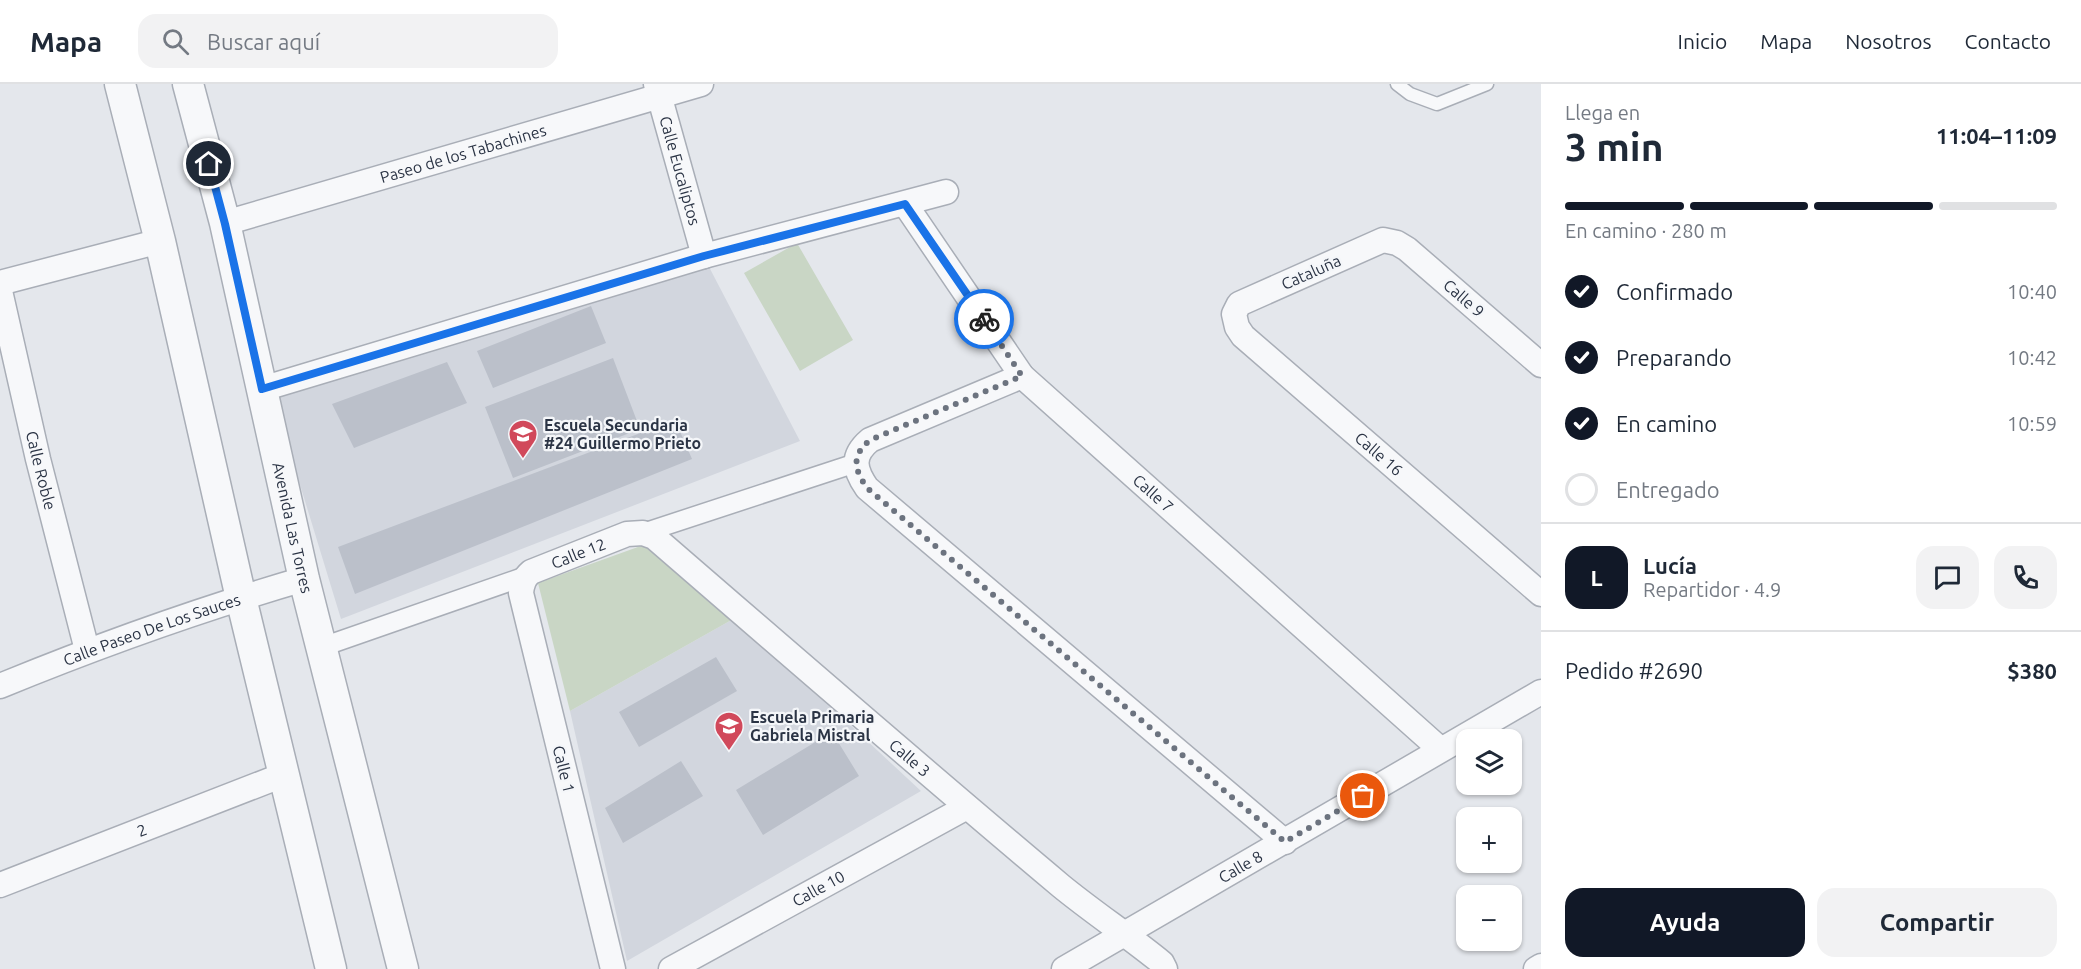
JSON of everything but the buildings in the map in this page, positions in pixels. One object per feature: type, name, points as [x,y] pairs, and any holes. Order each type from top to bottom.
[{"type":"street","points":[[120,84],[160,241],[241,598],[331,969]]},
{"type":"street","name":"Avenida Las Torres","points":[[188,84],[225,224],[304,579],[403,969]]},
{"type":"street","name":"Paseo de los Tabachines","points":[[225,224],[657,90],[702,84]]},
{"type":"street","name":"Calle Eucaliptos","points":[[657,90],[704,256]]},
{"type":"street","points":[[262,389],[704,256],[946,192]]},
{"type":"street","name":"Calle 7","points":[[905,204],[1022,376],[1440,749]]},
{"type":"street","name":"Cataluña","points":[[1239,304],[1383,240]]},
{"type":"street","name":"Calle 9","points":[[1383,240],[1389,240],[1407,249],[1541,364]]},
{"type":"street","points":[[0,283],[160,241]]},
{"type":"street","name":"Calle Roble","points":[[0,291],[38,459],[87,650]]},
{"type":"street","name":"Calle 16","points":[[1239,304],[1234,319],[1243,336],[1541,594]]},
{"type":"street","points":[[1022,376],[870,440],[862,448],[856,463],[861,478],[867,488],[1285,842]]},
{"type":"street","points":[[635,533],[856,463]]},
{"type":"street","name":"Calle 12","points":[[528,574],[635,533]]},
{"type":"street","name":"Calle 3","points":[[635,533],[654,537],[967,807],[1090,910],[1126,933],[1162,963],[1165,969]]},
{"type":"street","points":[[322,647],[528,574]]},
{"type":"street","name":"Calle 1","points":[[528,574],[521,594],[613,969]]},
{"type":"street","name":"Calle Paseo De Los Sauces","points":[[0,686],[87,650],[304,579]]},
{"type":"street","name":"Calle 8","points":[[1064,969],[1541,692]]},
{"type":"street","name":"2","points":[[0,885],[283,775]]},
{"type":"street","name":"Calle 10","points":[[671,969],[967,807]]},
{"type":"street","points":[[1536,969],[1541,966]]},
{"type":"lane","points":[[1397,84],[1410,94],[1437,104],[1487,84]]},
{"type":"shaded area","name":"Escuela Secundaria #24 Guillermo Prieto","points":[[708,265],[800,441],[341,619],[298,478],[278,394]]},
{"type":"shaded area","name":"Escuela Primaria Gabriela Mistral","points":[[735,618],[921,791],[627,961],[570,711]]},
{"type":"green space","points":[[797,243],[853,340],[800,371],[744,273]]},
{"type":"green space","points":[[649,543],[735,618],[570,711],[538,583]]},
{"type":"way so far","points":[[984,319],[1022,376],[870,440],[862,448],[856,463],[857,470],[867,488],[1285,842],[1363,796]]},
{"type":"place","name":"Escuela Secundaria #24 Guillermo Prieto","points":[[523,460]]},
{"type":"place","name":"Escuela Primaria Gabriela Mistral","points":[[729,752]]},
{"type":"route","points":[[209,164],[225,224],[262,389],[704,256],[905,204],[984,319]]}]
